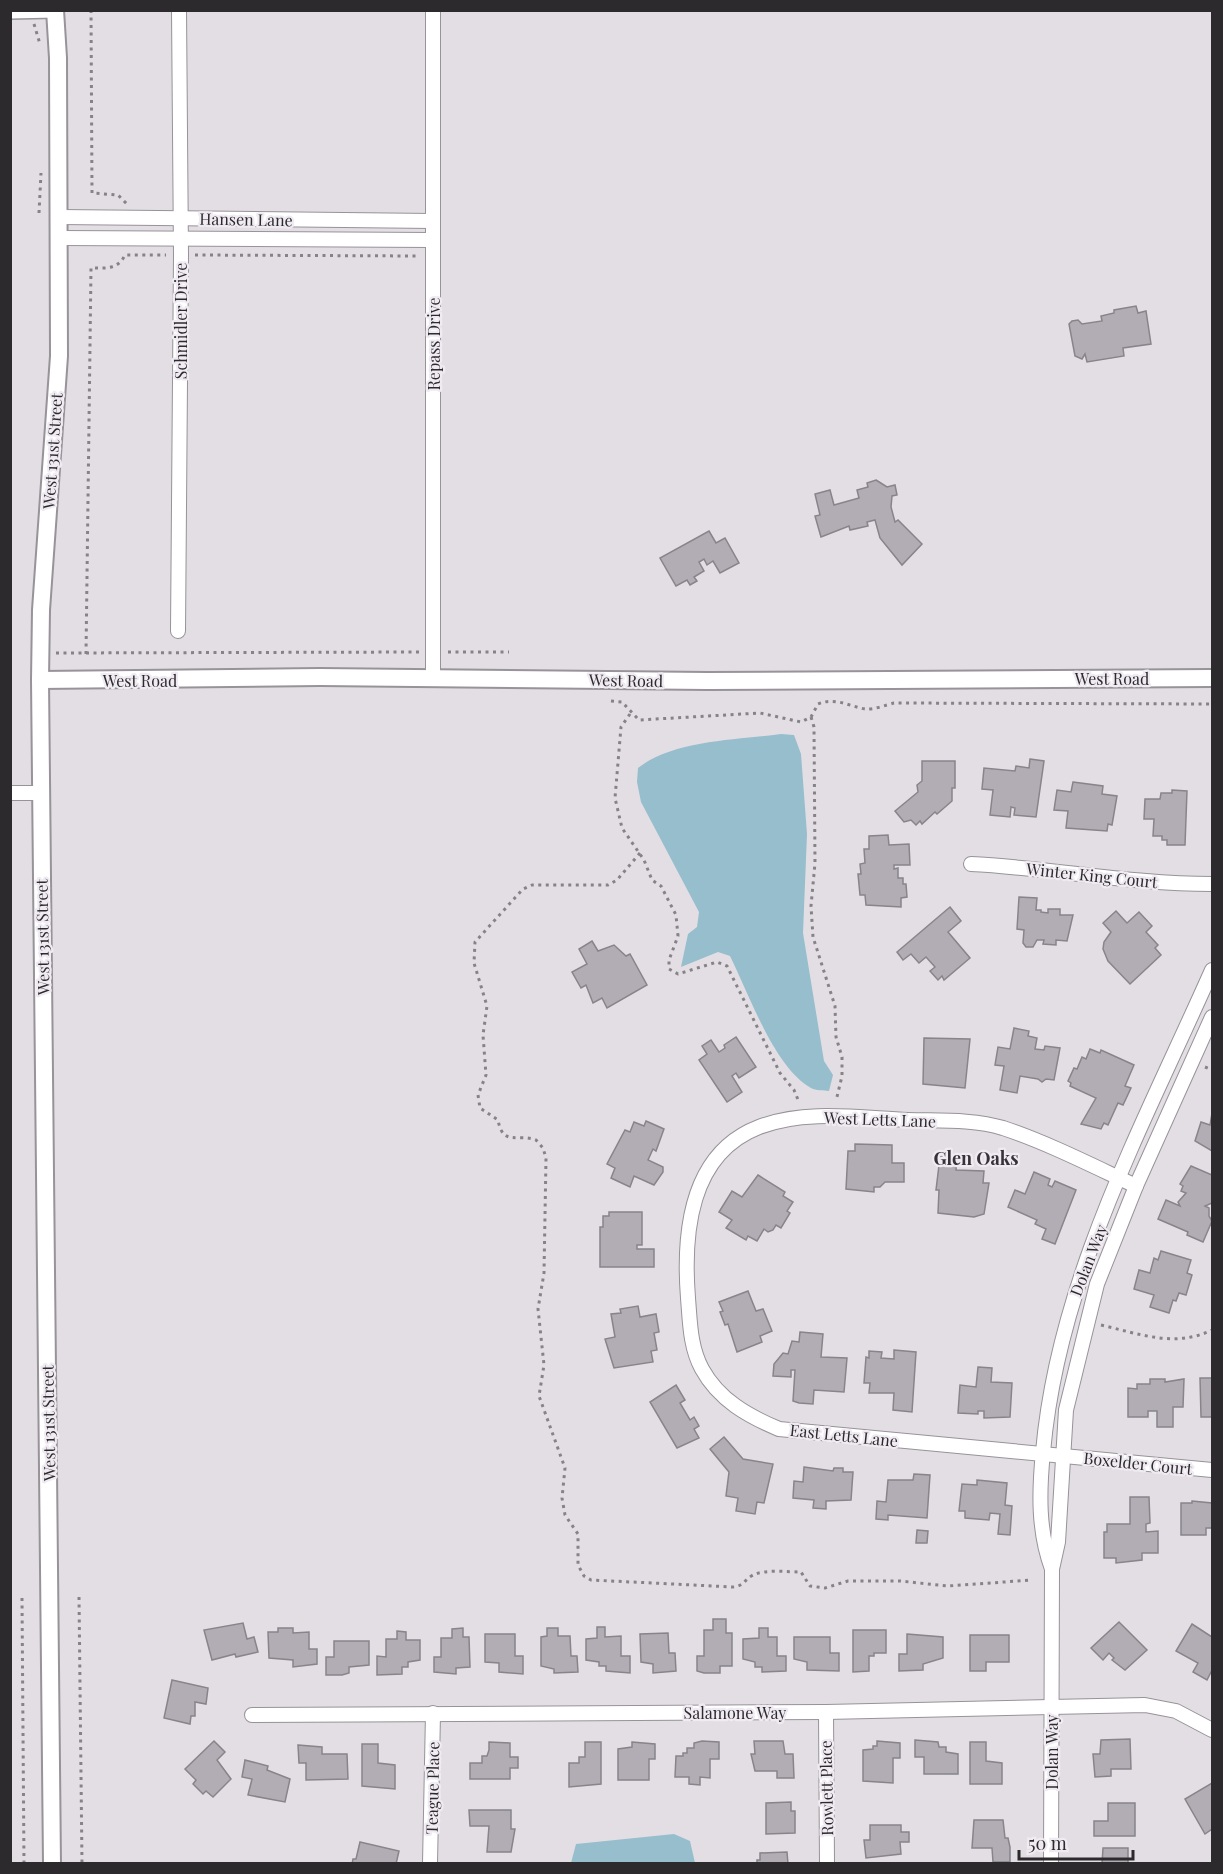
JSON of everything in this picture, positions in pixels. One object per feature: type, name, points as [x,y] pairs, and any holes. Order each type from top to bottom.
[{"type":"street","name":"Schmidler Drive","points":[[178,631],[179,10]]},
{"type":"street","name":"Repass Drive","points":[[433,10],[433,678]]},
{"type":"street","name":"West 131st Street","points":[[52,1863],[40,680],[41,610],[59,356],[60,217],[55,13]]},
{"type":"street","name":"Hansen Lane","points":[[60,217],[433,221]]},
{"type":"street","name":"Hansen Lane","points":[[60,238],[433,240]]},
{"type":"street","name":"West Road","points":[[40,680],[433,678],[718,681],[1212,678]]},
{"type":"street","points":[[10,793],[40,793]]},
{"type":"street","name":"Winter King Court","points":[[971,864],[1042,868],[1126,880],[1212,884]]},
{"type":"street","name":"Dolan Way","points":[[1052,1569],[1043,1545],[1040,1490],[1046,1416],[1060,1343],[1078,1282],[1118,1178],[1212,970]]},
{"type":"street","name":"Dolan Way","points":[[1051,1863],[1052,1569],[1058,1542],[1066,1410],[1082,1337],[1097,1284],[1136,1186],[1212,1017]]},
{"type":"street","name":"West Letts Lane","points":[[687,1244],[692,1208],[708,1168],[720,1152],[758,1127],[792,1119],[826,1117],[963,1122],[1002,1128],[1136,1186]]},
{"type":"street","name":"East Letts Lane","points":[[687,1244],[691,1336],[702,1368],[724,1398],[751,1417],[779,1429],[833,1436],[1063,1455]]},
{"type":"street","name":"Boxelder Court","points":[[1063,1455],[1212,1470]]},
{"type":"street","name":"Salamone Way","points":[[252,1715],[826,1712],[1146,1705],[1176,1711],[1212,1730]]},
{"type":"street","name":"Rowlett Place","points":[[826,1712],[827,1863]]},
{"type":"street","name":"Teague Place","points":[[430,1863],[433,1713]]},
{"type":"lane","points":[[10,15],[55,13]]},
{"type":"path","points":[[90,10],[92,193],[118,195],[127,207]]},
{"type":"path","points":[[86,654],[90,268],[113,267],[120,264],[125,255],[166,255]]},
{"type":"path","points":[[193,255],[433,256]]},
{"type":"path","points":[[56,653],[509,652]]},
{"type":"path","points":[[611,701],[622,702],[630,714],[639,720],[760,712],[801,722],[811,717],[818,704],[825,701],[849,702],[867,709],[894,703],[1212,704]]},
{"type":"path","points":[[630,714],[621,727],[615,798],[622,828],[645,860],[646,870],[652,880],[661,886],[676,915],[678,936],[669,960],[671,973],[678,974],[717,962],[727,966],[780,1073],[794,1090],[798,1102],[807,1102]]},
{"type":"path","points":[[811,717],[814,727],[815,863],[811,906],[813,937],[835,1006],[836,1037],[842,1057],[837,1101],[827,1102]]},
{"type":"path","points":[[640,853],[617,880],[608,885],[532,885],[523,889],[475,942],[474,950],[474,963],[487,1006],[483,1035],[486,1075],[478,1095],[480,1108],[498,1120],[501,1132],[505,1136],[536,1140],[543,1148],[546,1158],[544,1273],[538,1309],[544,1365],[539,1396],[565,1468],[562,1498],[565,1515],[578,1534],[577,1559],[580,1569],[591,1580],[733,1587],[741,1587],[753,1575],[773,1572],[801,1572],[810,1586],[817,1588],[848,1581],[900,1581],[948,1586],[1032,1580]]},
{"type":"path","points":[[1204,1067],[1212,1070]]},
{"type":"path","points":[[1097,1324],[1164,1340],[1186,1340],[1212,1330]]},
{"type":"path","points":[[79,1597],[82,1863]]},
{"type":"path","points":[[22,1598],[24,1863]]},
{"type":"water","points":[[781,734],[794,735],[801,754],[807,834],[803,933],[824,1061],[833,1075],[829,1091],[811,1088],[785,1064],[764,1028],[730,956],[718,952],[681,967],[688,934],[697,927],[699,912],[641,802],[637,782],[638,768],[669,752],[706,743]]},
{"type":"water","points":[[674,1834],[690,1841],[695,1863],[571,1863],[576,1844]]},
{"type":"building","points":[[1136,306],[1138,313],[1146,311],[1151,344],[1123,348],[1124,356],[1087,362],[1085,354],[1082,359],[1075,356],[1069,324],[1072,321],[1078,320],[1082,324],[1102,321],[1101,316],[1114,313],[1114,310]]},
{"type":"building","points":[[876,480],[887,487],[895,485],[897,495],[892,496],[891,507],[895,522],[898,520],[922,544],[902,565],[880,538],[875,520],[867,522],[868,526],[850,530],[849,526],[821,537],[815,516],[820,515],[815,494],[830,490],[834,505],[859,498],[857,490],[868,487],[867,483]]},
{"type":"building","points":[[709,531],[716,543],[725,538],[739,563],[720,573],[713,561],[707,565],[704,559],[699,562],[704,571],[694,577],[697,581],[690,585],[687,580],[676,586],[660,558]]},
{"type":"building","points":[[1030,759],[1044,761],[1036,817],[1014,815],[1015,808],[1011,807],[1010,817],[990,815],[993,790],[982,789],[984,768],[1015,771],[1016,766],[1029,768]]},
{"type":"building","points":[[922,761],[955,761],[955,788],[952,788],[952,801],[922,824],[920,821],[916,825],[911,820],[904,822],[895,811],[918,792],[917,785],[922,781]]},
{"type":"building","points":[[1073,782],[1103,786],[1102,794],[1117,796],[1112,825],[1108,824],[1107,831],[1066,828],[1068,811],[1054,810],[1057,790],[1071,792]]},
{"type":"building","points":[[1172,790],[1187,791],[1185,845],[1167,845],[1167,840],[1162,840],[1162,836],[1153,836],[1154,819],[1144,819],[1145,799],[1160,799],[1161,793],[1172,793]]},
{"type":"building","points":[[888,835],[889,845],[909,844],[910,865],[894,865],[894,869],[898,868],[898,878],[903,878],[903,884],[906,884],[907,897],[901,898],[901,907],[866,905],[865,895],[860,895],[858,874],[861,874],[860,864],[865,863],[864,849],[869,849],[869,836]]},
{"type":"building","points":[[1019,897],[1037,898],[1036,910],[1041,910],[1041,912],[1048,913],[1048,909],[1060,909],[1060,915],[1073,915],[1067,941],[1056,940],[1056,945],[1043,944],[1044,940],[1037,940],[1033,947],[1026,947],[1023,943],[1024,930],[1017,929]]},
{"type":"building","points":[[950,907],[961,921],[948,932],[970,958],[944,980],[942,976],[938,980],[930,971],[935,967],[926,957],[919,963],[911,954],[903,960],[897,952]]},
{"type":"building","points":[[1116,911],[1127,923],[1139,912],[1152,926],[1146,932],[1158,945],[1155,948],[1161,955],[1130,984],[1108,961],[1103,949],[1104,942],[1111,932],[1103,923]]},
{"type":"building","points":[[592,941],[598,951],[614,945],[626,956],[630,954],[647,985],[607,1008],[602,998],[593,1003],[586,985],[581,988],[572,972],[587,964],[579,949]]},
{"type":"building","points":[[1014,1028],[1029,1031],[1028,1036],[1037,1038],[1035,1049],[1044,1050],[1045,1046],[1060,1048],[1054,1080],[1046,1079],[1042,1082],[1038,1079],[1020,1076],[1017,1093],[1000,1090],[1004,1066],[995,1065],[998,1047],[1010,1049]]},
{"type":"building","points":[[736,1037],[756,1067],[739,1078],[736,1073],[732,1076],[742,1092],[727,1102],[699,1060],[707,1054],[702,1046],[711,1040],[719,1052],[725,1048],[724,1045]]},
{"type":"building","points":[[924,1038],[970,1039],[965,1088],[923,1084]]},
{"type":"building","points":[[1090,1049],[1100,1053],[1101,1050],[1134,1065],[1125,1086],[1131,1088],[1123,1105],[1118,1103],[1108,1125],[1104,1123],[1101,1129],[1081,1124],[1096,1098],[1070,1086],[1071,1083],[1068,1081],[1074,1068],[1077,1069],[1082,1057],[1086,1059]]},
{"type":"building","points":[[1212,1113],[1212,1151],[1195,1141],[1201,1122],[1210,1125]]},
{"type":"building","points":[[646,1121],[664,1129],[656,1151],[653,1149],[648,1160],[663,1167],[663,1172],[654,1185],[634,1176],[630,1187],[611,1178],[615,1168],[607,1164],[625,1130],[630,1132],[634,1122],[644,1126]]},
{"type":"building","points":[[855,1144],[892,1145],[892,1163],[904,1163],[904,1182],[885,1182],[880,1187],[874,1187],[874,1192],[846,1189],[848,1151],[855,1151]]},
{"type":"building","points":[[940,1157],[957,1157],[956,1170],[984,1171],[983,1183],[989,1183],[984,1214],[974,1217],[938,1213],[939,1190],[936,1190]]},
{"type":"building","points":[[1191,1166],[1212,1175],[1212,1203],[1205,1206],[1209,1208],[1212,1221],[1203,1242],[1187,1235],[1188,1232],[1158,1219],[1166,1200],[1180,1206],[1178,1202],[1186,1193],[1181,1191],[1183,1186],[1180,1184]]},
{"type":"building","points":[[1034,1172],[1050,1179],[1048,1185],[1052,1187],[1055,1181],[1076,1190],[1055,1244],[1042,1239],[1046,1229],[1035,1224],[1037,1220],[1008,1207],[1015,1190],[1025,1194]]},
{"type":"building","points":[[758,1175],[785,1192],[783,1196],[793,1202],[787,1211],[790,1213],[781,1228],[776,1225],[768,1232],[764,1229],[757,1241],[748,1236],[746,1240],[726,1228],[732,1220],[719,1212],[732,1191],[742,1197]]},
{"type":"building","points":[[609,1212],[642,1212],[642,1245],[637,1245],[637,1249],[654,1249],[654,1267],[600,1267],[600,1227],[603,1227],[603,1216],[609,1216]]},
{"type":"building","points":[[1161,1251],[1191,1260],[1187,1273],[1192,1275],[1186,1295],[1179,1293],[1176,1301],[1173,1300],[1169,1313],[1150,1307],[1154,1295],[1134,1289],[1139,1270],[1150,1273],[1154,1258],[1158,1260]]},
{"type":"building","points":[[748,1291],[756,1311],[763,1309],[772,1331],[760,1336],[762,1342],[737,1352],[728,1324],[725,1325],[720,1312],[723,1311],[719,1302]]},
{"type":"building","points":[[638,1306],[640,1317],[656,1314],[659,1332],[654,1333],[657,1350],[651,1351],[653,1362],[614,1368],[605,1339],[615,1337],[611,1314],[621,1313],[620,1309]]},
{"type":"building","points":[[800,1332],[823,1334],[821,1357],[847,1358],[844,1392],[814,1390],[813,1404],[799,1403],[793,1401],[795,1370],[791,1370],[791,1377],[773,1376],[774,1364],[783,1353],[788,1354],[792,1341],[799,1342]]},
{"type":"building","points":[[894,1350],[916,1352],[912,1412],[893,1410],[894,1393],[869,1393],[870,1383],[864,1383],[866,1357],[869,1358],[869,1351],[882,1352],[881,1358],[894,1359]]},
{"type":"building","points":[[978,1367],[992,1368],[991,1382],[1012,1383],[1010,1417],[984,1418],[984,1411],[978,1411],[978,1414],[958,1413],[960,1385],[976,1387]]},
{"type":"building","points":[[1200,1378],[1212,1378],[1212,1417],[1201,1417]]},
{"type":"building","points":[[1150,1379],[1165,1379],[1165,1382],[1184,1379],[1183,1407],[1173,1407],[1173,1427],[1157,1427],[1157,1411],[1148,1411],[1148,1417],[1128,1417],[1128,1388],[1137,1389],[1137,1384],[1150,1384]]},
{"type":"building","points":[[676,1385],[685,1400],[680,1403],[690,1420],[694,1417],[699,1426],[694,1429],[699,1438],[677,1448],[650,1402]]},
{"type":"building","points":[[724,1437],[743,1459],[773,1464],[764,1503],[757,1502],[755,1514],[736,1511],[738,1498],[726,1496],[729,1472],[710,1449]]},
{"type":"building","points":[[804,1467],[833,1471],[834,1468],[843,1468],[843,1472],[853,1472],[851,1500],[826,1501],[826,1509],[813,1508],[814,1500],[793,1498],[794,1481],[803,1482]]},
{"type":"building","points":[[914,1474],[930,1475],[927,1518],[888,1515],[888,1520],[876,1519],[877,1501],[886,1502],[888,1480],[913,1480]]},
{"type":"building","points":[[977,1480],[1007,1483],[1005,1505],[1012,1506],[1010,1535],[998,1534],[1000,1514],[990,1513],[989,1520],[965,1518],[965,1511],[959,1511],[962,1484],[977,1485]]},
{"type":"building","points":[[1130,1497],[1149,1497],[1150,1523],[1146,1524],[1146,1532],[1158,1531],[1158,1553],[1142,1553],[1142,1560],[1116,1563],[1116,1558],[1104,1558],[1104,1532],[1107,1532],[1107,1524],[1130,1524]]},
{"type":"building","points":[[1192,1501],[1212,1503],[1212,1528],[1206,1528],[1206,1535],[1181,1535],[1181,1503],[1192,1503]]},
{"type":"building","points":[[917,1530],[928,1531],[927,1543],[916,1543]]},
{"type":"building","points":[[713,1619],[726,1619],[726,1633],[732,1633],[732,1666],[720,1666],[720,1673],[704,1673],[697,1671],[697,1656],[704,1656],[704,1630],[713,1630]]},
{"type":"building","points":[[1119,1622],[1147,1650],[1125,1670],[1112,1660],[1114,1658],[1109,1653],[1103,1660],[1091,1648]]},
{"type":"building","points":[[243,1623],[247,1639],[254,1637],[258,1652],[236,1657],[235,1654],[212,1660],[204,1630]]},
{"type":"building","points":[[1192,1624],[1212,1637],[1212,1670],[1207,1680],[1193,1672],[1198,1663],[1176,1651]]},
{"type":"building","points":[[597,1627],[605,1627],[605,1637],[621,1636],[621,1656],[630,1656],[630,1673],[606,1671],[606,1666],[599,1666],[599,1662],[586,1660],[586,1639],[597,1638]]},
{"type":"building","points":[[278,1628],[293,1628],[293,1633],[309,1632],[309,1649],[317,1649],[317,1664],[293,1667],[293,1660],[269,1658],[268,1632],[278,1632]]},
{"type":"building","points":[[463,1628],[463,1637],[469,1637],[470,1667],[456,1668],[456,1674],[434,1672],[434,1657],[441,1657],[441,1638],[452,1638],[452,1629]]},
{"type":"building","points":[[547,1628],[558,1628],[558,1636],[570,1636],[571,1656],[577,1656],[578,1672],[554,1673],[554,1669],[541,1666],[541,1637],[547,1636]]},
{"type":"building","points":[[759,1628],[768,1628],[768,1637],[777,1637],[777,1656],[786,1656],[786,1671],[762,1672],[762,1667],[755,1667],[755,1662],[743,1659],[743,1639],[759,1638]]},
{"type":"building","points":[[853,1630],[886,1630],[886,1653],[874,1653],[874,1656],[869,1656],[869,1671],[853,1672]]},
{"type":"building","points":[[397,1631],[406,1632],[406,1640],[420,1640],[420,1660],[408,1662],[408,1667],[402,1667],[402,1674],[377,1675],[377,1656],[386,1657],[386,1639],[397,1639]]},
{"type":"building","points":[[668,1633],[669,1653],[675,1653],[676,1671],[653,1673],[653,1664],[641,1662],[640,1634]]},
{"type":"building","points":[[485,1634],[515,1634],[515,1656],[523,1656],[523,1674],[499,1672],[499,1663],[485,1662]]},
{"type":"building","points":[[907,1634],[943,1637],[943,1658],[923,1664],[923,1670],[899,1671],[899,1654],[907,1654]]},
{"type":"building","points":[[970,1635],[1009,1635],[1009,1662],[986,1662],[986,1671],[970,1671]]},
{"type":"building","points":[[794,1637],[830,1637],[830,1653],[839,1653],[839,1671],[807,1670],[807,1662],[794,1659]]},
{"type":"building","points":[[334,1641],[369,1641],[369,1665],[349,1667],[349,1673],[342,1675],[326,1675],[326,1657],[334,1657]]},
{"type":"building","points":[[172,1680],[208,1688],[206,1704],[195,1702],[195,1716],[191,1716],[190,1724],[164,1718]]},
{"type":"building","points":[[1130,1739],[1131,1769],[1111,1769],[1111,1776],[1095,1777],[1093,1754],[1100,1754],[1101,1740]]},
{"type":"building","points":[[915,1740],[938,1742],[939,1747],[946,1747],[946,1752],[958,1754],[958,1774],[924,1774],[924,1757],[915,1757]]},
{"type":"building","points":[[214,1741],[225,1752],[217,1760],[231,1779],[213,1797],[206,1791],[203,1794],[193,1784],[196,1780],[185,1769]]},
{"type":"building","points":[[754,1741],[783,1741],[785,1754],[793,1754],[794,1778],[777,1778],[777,1771],[755,1771],[751,1754],[755,1754]]},
{"type":"building","points":[[877,1741],[900,1743],[900,1758],[893,1758],[893,1783],[863,1781],[863,1750],[873,1749],[873,1746],[877,1746]]},
{"type":"building","points":[[489,1742],[510,1743],[510,1757],[518,1757],[518,1768],[510,1768],[510,1779],[470,1779],[470,1763],[482,1763],[482,1756],[487,1756],[489,1750]]},
{"type":"building","points":[[585,1742],[601,1742],[601,1784],[569,1787],[569,1763],[579,1763],[579,1757],[585,1757]]},
{"type":"building","points":[[632,1742],[655,1744],[655,1759],[649,1759],[649,1780],[618,1780],[618,1749],[632,1747]]},
{"type":"building","points":[[719,1742],[719,1759],[710,1759],[710,1778],[700,1777],[700,1785],[689,1784],[689,1777],[675,1777],[676,1756],[683,1756],[683,1753],[687,1753],[687,1748],[694,1748],[694,1743]]},
{"type":"building","points":[[970,1742],[986,1742],[986,1761],[1002,1763],[1002,1784],[970,1784]]},
{"type":"building","points":[[362,1744],[378,1744],[378,1763],[395,1765],[395,1789],[362,1786]]},
{"type":"building","points":[[298,1745],[322,1747],[322,1754],[347,1754],[348,1779],[306,1780],[306,1763],[299,1763]]},
{"type":"building","points":[[245,1760],[268,1766],[267,1770],[290,1779],[285,1802],[248,1795],[252,1779],[242,1777]]},
{"type":"building","points":[[1212,1783],[1212,1829],[1205,1834],[1185,1799]]},
{"type":"building","points":[[791,1802],[791,1811],[795,1811],[795,1833],[766,1834],[766,1803]]},
{"type":"building","points":[[1108,1803],[1135,1803],[1135,1836],[1094,1836],[1094,1821],[1108,1821]]},
{"type":"building","points":[[469,1810],[511,1810],[511,1829],[515,1829],[511,1852],[487,1852],[489,1826],[470,1826]]},
{"type":"building","points":[[974,1820],[1003,1820],[1005,1838],[1008,1838],[1010,1847],[1010,1862],[993,1862],[992,1848],[972,1848]]},
{"type":"building","points":[[870,1825],[901,1825],[901,1832],[909,1832],[909,1842],[900,1842],[901,1854],[866,1858],[864,1840],[870,1840]]},
{"type":"building","points":[[360,1842],[399,1851],[396,1864],[352,1864],[353,1859],[356,1859]]},
{"type":"building","points":[[1103,1848],[1128,1848],[1128,1864],[1102,1864]]},
{"type":"building","points":[[787,1852],[788,1864],[757,1864],[757,1860],[760,1860],[760,1853]]},
{"type":"district","name":"Glen Oaks","points":[[976,1158]]}]
